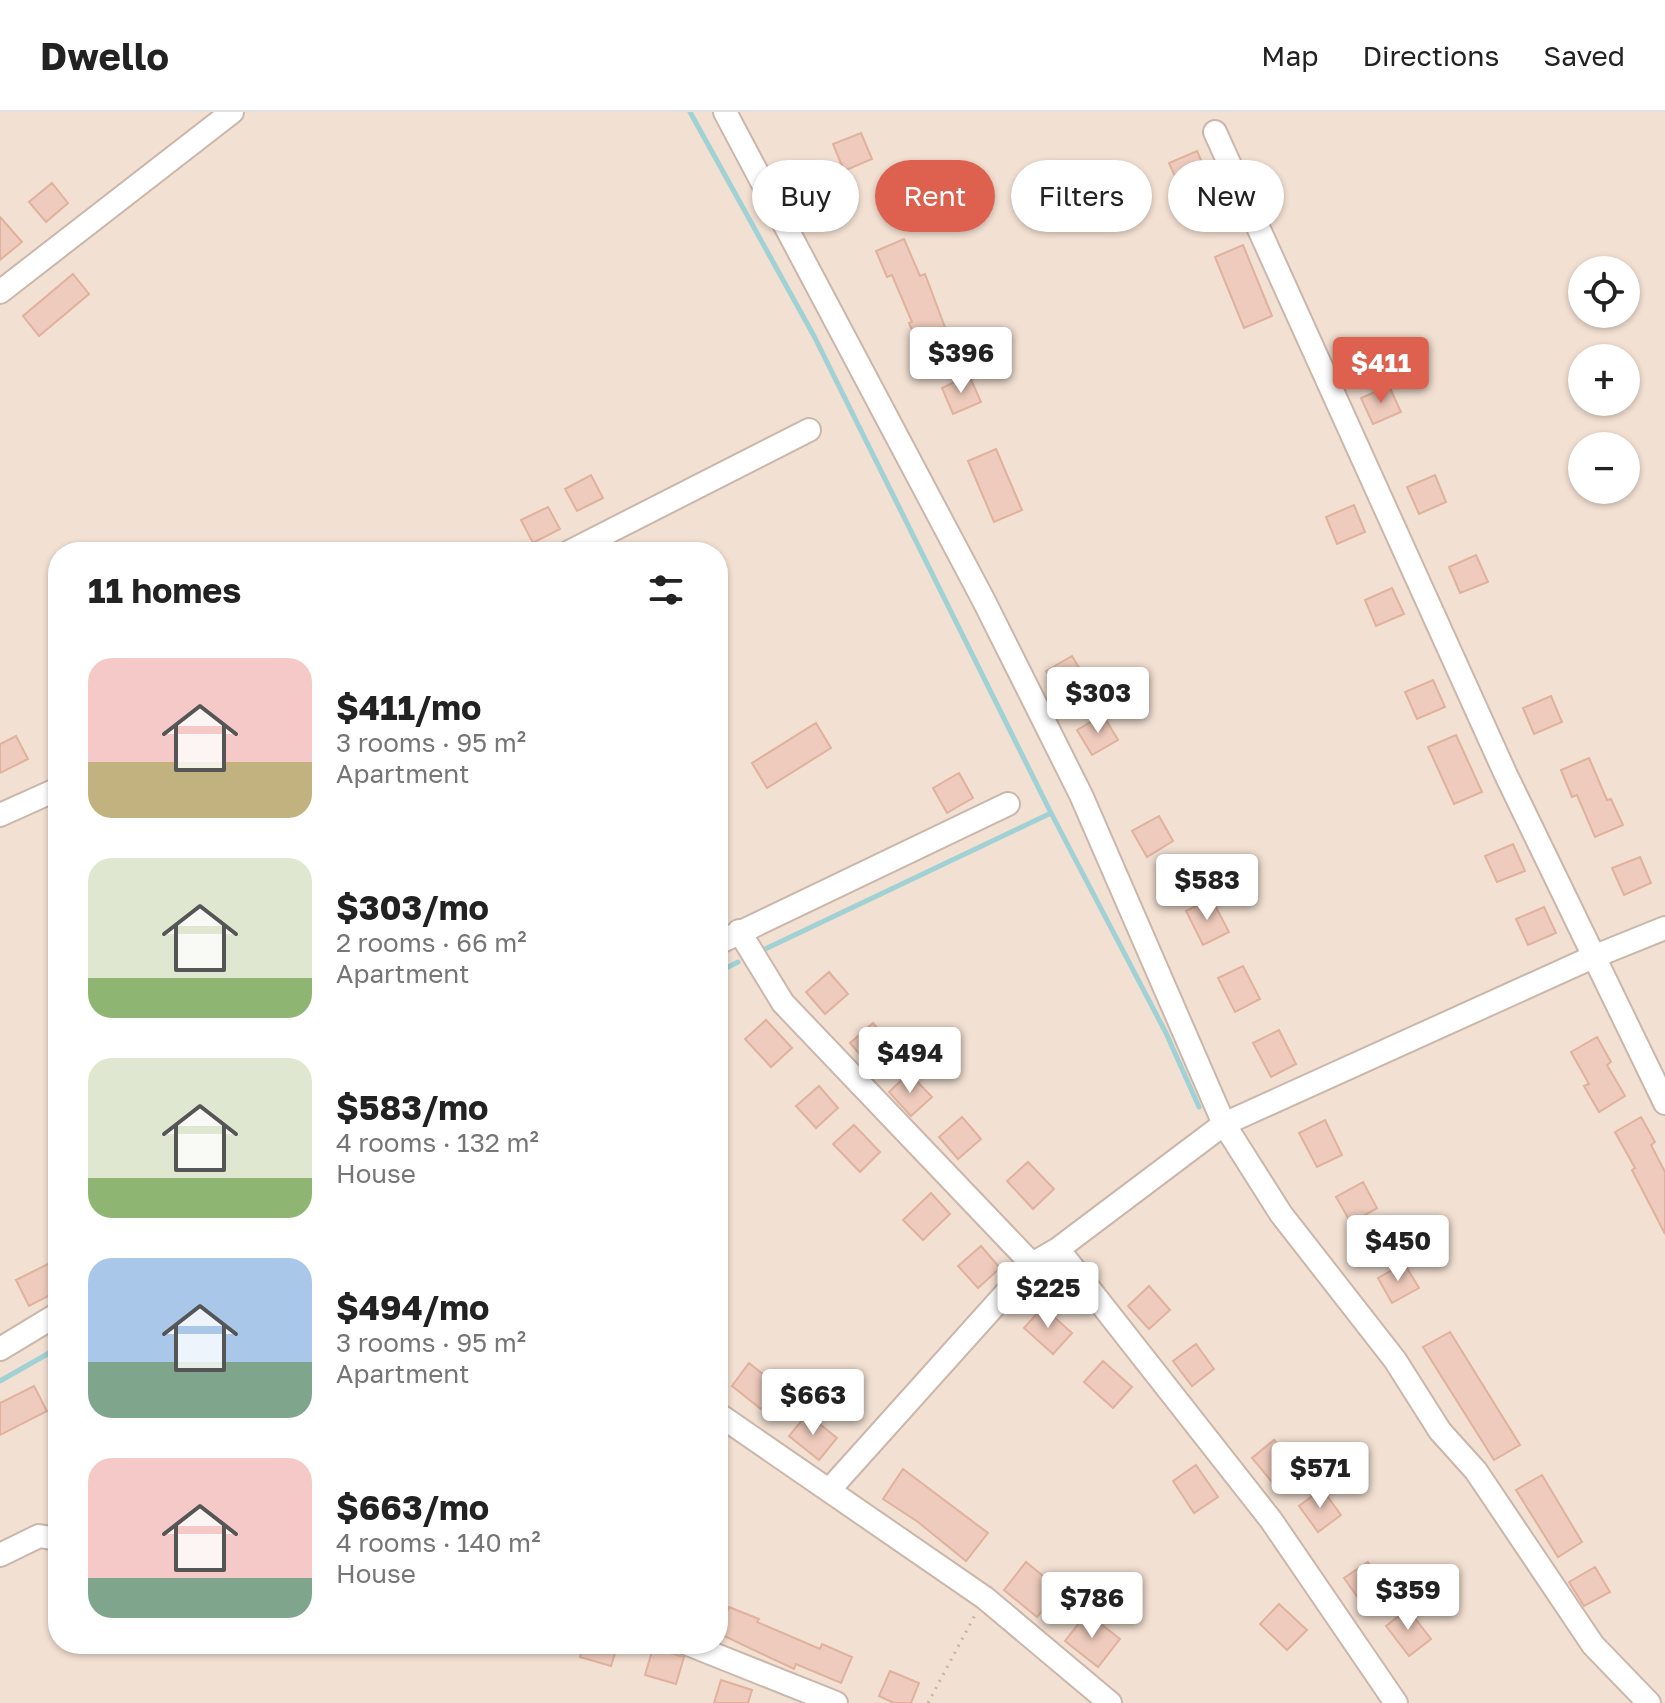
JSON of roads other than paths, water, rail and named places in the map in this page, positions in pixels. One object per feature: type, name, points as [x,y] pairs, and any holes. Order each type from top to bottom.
[{"type":"street","points":[[0,292],[232,112]]},
{"type":"street","points":[[725,112],[984,601],[1081,795],[1224,1124],[1281,1214],[1395,1360],[1440,1431],[1476,1471],[1593,1645],[1649,1703]]},
{"type":"street","points":[[1215,132],[1506,775],[1665,1103]]},
{"type":"street","points":[[589,542],[809,430]]},
{"type":"street","points":[[0,815],[48,793]]},
{"type":"street","points":[[728,937],[1008,804]]},
{"type":"street","points":[[830,1489],[1032,1264],[1058,1249],[1224,1124],[1593,957],[1665,928]]},
{"type":"street","points":[[739,931],[783,1003],[1032,1264]]},
{"type":"street","points":[[1058,1249],[1271,1520],[1396,1703]]},
{"type":"street","points":[[0,1349],[48,1320]]},
{"type":"street","points":[[728,1421],[985,1598],[1110,1703]]},
{"type":"street","points":[[0,1555],[39,1536],[48,1537]]},
{"type":"street","points":[[713,1654],[836,1703]]},
{"type":"waterway","points":[[690,112],[814,336],[1051,813],[1166,1033],[1199,1107]]},
{"type":"waterway","points":[[761,951],[1051,813]]},
{"type":"waterway","points":[[728,967],[738,962]]},
{"type":"waterway","points":[[0,1381],[48,1354]]}]
